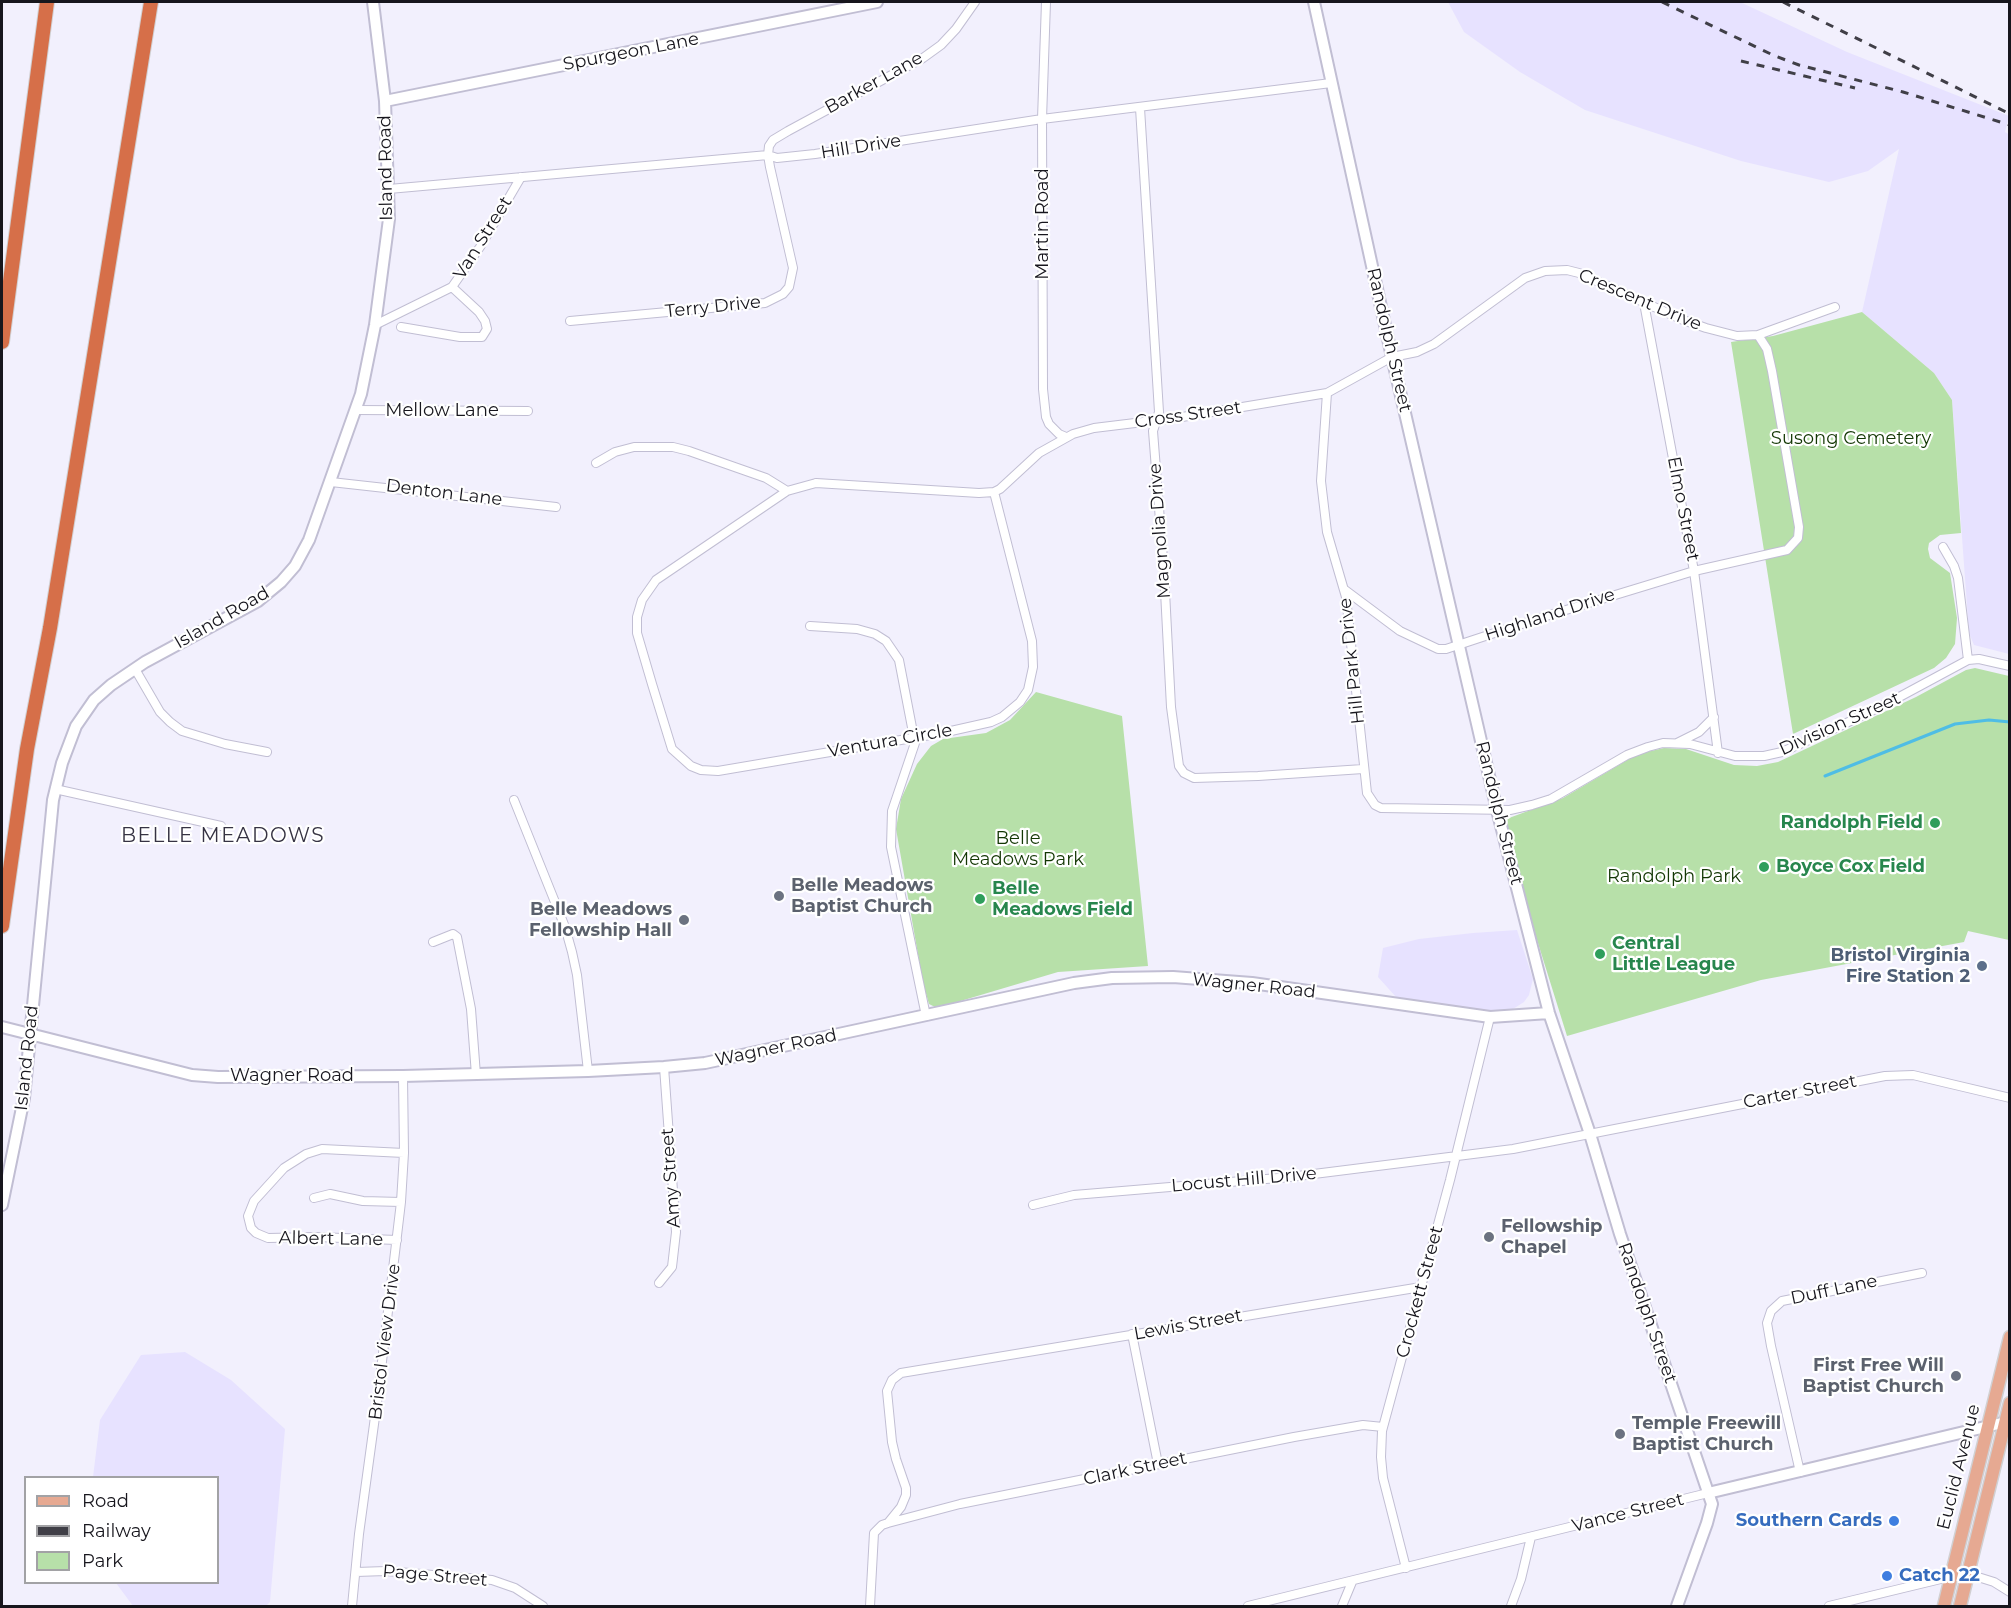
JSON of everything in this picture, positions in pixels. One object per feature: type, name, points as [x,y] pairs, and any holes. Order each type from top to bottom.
[{"type":"highway","points":[[2,342],[47,2]]},
{"type":"highway","points":[[2,926],[27,749],[50,628],[152,2]]},
{"type":"main road","name":"Euclid Avenue","points":[[1944,1606],[1948,1578],[2010,1337]]},
{"type":"main road","name":"Euclid Avenue","points":[[1960,1606],[2010,1403]]},
{"type":"street","name":"Island Road","points":[[2,1205],[18,1132],[31,1035],[43,893],[55,789],[69,743],[84,712],[106,689],[135,669],[258,601],[281,582],[305,550],[356,410],[375,325],[389,219],[385,101],[373,2]]},
{"type":"street","name":"Spurgeon Lane","points":[[385,101],[854,4],[877,2]]},
{"type":"street","name":"Barker Lane","points":[[768,155],[769,146],[781,135],[823,110],[922,58],[940,45],[956,29],[975,2]]},
{"type":"street","name":"Martin Road","points":[[1046,2],[1042,119],[1045,408],[1049,424],[1059,434],[1066,437]]},
{"type":"street","name":"Randolph Street","points":[[1314,2],[1392,357],[1497,810],[1549,1013],[1590,1134],[1620,1234],[1712,1504],[1677,1606]]},
{"type":"street","name":"Hill Drive","points":[[389,189],[768,155],[777,158],[815,154],[1042,119],[1331,84]]},
{"type":"street","name":"Magnolia Drive","points":[[1140,108],[1160,412],[1153,431],[1172,707],[1179,766],[1184,773],[1194,778],[1363,769]]},
{"type":"street","name":"Terry Drive","points":[[570,321],[765,303],[783,294],[789,287],[793,268],[768,155]]},
{"type":"street","name":"Van Street","points":[[375,325],[452,287],[480,247],[521,177]]},
{"type":"street","name":"Crescent Drive","points":[[1392,357],[1417,352],[1434,344],[1525,278],[1557,269],[1579,273],[1706,328],[1737,336],[1758,335],[1835,307]]},
{"type":"street","points":[[401,327],[460,338],[478,339],[486,334],[488,329],[479,312],[452,287]]},
{"type":"street","name":"Elmo Street","points":[[1644,303],[1694,570],[1718,753]]},
{"type":"street","name":"Highland Drive","points":[[1345,590],[1385,621],[1417,640],[1438,649],[1446,649],[1694,570],[1787,550],[1798,538],[1799,527],[1772,371],[1767,349],[1758,335]]},
{"type":"street","name":"Cross Street","points":[[994,492],[1039,453],[1066,437],[1094,429],[1327,393],[1392,357]]},
{"type":"street","name":"Hill Park Drive","points":[[1327,393],[1321,481],[1327,532],[1345,590],[1367,793],[1375,805],[1381,808],[1497,810]]},
{"type":"street","name":"Mellow Lane","points":[[356,410],[528,411]]},
{"type":"street","points":[[596,464],[615,452],[634,447],[673,447],[766,478],[787,491]]},
{"type":"street","name":"Denton Lane","points":[[331,482],[556,507]]},
{"type":"street","name":"Ventura Circle","points":[[816,483],[987,494],[994,492],[1032,641],[1033,668],[1031,682],[1020,702],[1002,717],[991,722],[952,731],[718,771],[701,770],[691,766],[672,749],[637,633],[637,617],[642,600],[656,580],[787,491],[816,483]]},
{"type":"street","points":[[1943,547],[1958,578],[1968,660],[1979,659],[2010,666]]},
{"type":"street","points":[[810,626],[865,630],[886,641],[899,660],[914,737],[914,749],[896,795],[890,834],[926,1016]]},
{"type":"street","name":"Division Street","points":[[1497,810],[1510,810],[1551,799],[1627,755],[1647,747],[1677,743],[1690,744],[1718,753],[1750,757],[1782,752],[1890,702],[1968,660]]},
{"type":"street","points":[[135,669],[160,712],[182,731],[225,744],[267,752]]},
{"type":"street","points":[[1677,743],[1699,732],[1714,717]]},
{"type":"street","points":[[55,789],[221,826]]},
{"type":"street","points":[[514,800],[565,927],[572,952],[577,975],[588,1071]]},
{"type":"street","points":[[433,942],[453,933],[457,937],[471,1009],[476,1075]]},
{"type":"street","name":"Wagner Road","points":[[2,1027],[192,1075],[218,1077],[402,1076],[588,1071],[705,1063],[1074,983],[1112,978],[1149,977],[1252,983],[1490,1017],[1549,1013]]},
{"type":"street","name":"Crockett Street","points":[[1406,1568],[1383,1478],[1381,1457],[1383,1427],[1456,1156],[1490,1017]]},
{"type":"street","name":"Amy Street","points":[[659,1283],[672,1267],[676,1232],[664,1067]]},
{"type":"street","name":"Carter Street","points":[[1456,1156],[1513,1149],[1900,1074],[2010,1098]]},
{"type":"street","name":"Bristol View Drive","points":[[352,1606],[401,1202],[404,1154],[402,1076]]},
{"type":"street","name":"Albert Lane","points":[[397,1240],[268,1238],[251,1228],[248,1216],[254,1201],[284,1168],[306,1154],[322,1149],[404,1154]]},
{"type":"street","name":"Locust Hill Drive","points":[[1033,1205],[1074,1195],[1290,1177],[1456,1156]]},
{"type":"street","points":[[314,1198],[330,1194],[363,1201],[401,1202]]},
{"type":"street","name":"Duff Lane","points":[[1800,1472],[1769,1335],[1767,1323],[1771,1311],[1782,1301],[1922,1273]]},
{"type":"street","name":"Lewis Street","points":[[888,1522],[901,1507],[906,1495],[892,1442],[887,1391],[889,1384],[901,1373],[1420,1287]]},
{"type":"street","points":[[1132,1334],[1158,1464]]},
{"type":"street","name":"Vance Street","points":[[1248,1606],[2007,1422]]},
{"type":"street","name":"Clark Street","points":[[888,1522],[960,1504],[1158,1464],[1363,1425],[1383,1427]]},
{"type":"street","points":[[870,1606],[872,1539],[878,1528],[888,1522]]},
{"type":"street","points":[[1511,1606],[1521,1579],[1531,1537]]},
{"type":"street","name":"Page Street","points":[[356,1572],[386,1571],[492,1580],[515,1588],[543,1606]]},
{"type":"street","points":[[1829,1606],[1948,1578],[1968,1576],[1994,1582],[2010,1592]]},
{"type":"street","points":[[1342,1606],[1352,1582]]},
{"type":"shaded area","points":[[1448,2],[1740,2],[1847,52],[2009,116],[2005,132],[2010,135],[2009,654],[1974,645],[1969,633],[1952,400],[1934,373],[1862,312],[1899,149],[1868,171],[1829,182],[1741,161],[1585,110],[1520,72],[1464,32]]},
{"type":"shaded area","points":[[1517,930],[1533,979],[1529,995],[1524,1002],[1513,1009],[1499,1013],[1396,997],[1378,977],[1383,948],[1419,939]]},
{"type":"shaded area","points":[[185,1352],[231,1380],[285,1429],[270,1602],[266,1606],[133,1606],[117,1584],[219,1584],[219,1476],[93,1476],[100,1420],[141,1355]]},
{"type":"green space","name":"Susong Cemetery","points":[[1862,312],[1934,373],[1952,400],[1961,533],[1940,535],[1929,543],[1928,549],[1930,558],[1950,573],[1957,618],[1955,644],[1946,658],[1934,668],[1793,734],[1731,342],[1773,336]]},
{"type":"green space","name":"Randolph Park","points":[[1975,668],[2009,676],[2009,940],[1968,931],[1964,942],[1761,980],[1567,1036],[1528,911],[1506,826],[1509,818],[1563,798],[1642,753],[1664,748],[1686,749],[1734,765],[1757,766],[1778,762],[1916,697],[1966,670]]},
{"type":"green space","name":"Belle Meadows Park","points":[[1036,692],[1122,716],[1148,966],[1058,972],[937,1008],[929,1004],[923,983],[896,829],[901,799],[917,764],[931,746],[943,739],[986,733],[1010,720]]},
{"type":"waterway","points":[[1825,776],[1955,724],[1989,720],[2010,722]]},
{"type":"railway","points":[[1662,2],[1775,56],[1799,65],[1903,92],[2010,125]]},
{"type":"railway","points":[[1783,2],[2010,114]]},
{"type":"railway","points":[[1741,61],[1855,88]]},
{"type":"place","name":"Randolph Field","points":[[1935,823]]},
{"type":"place","name":"Boyce Cox Field","points":[[1764,867]]},
{"type":"place","name":"Belle Meadows Baptist Church","points":[[779,896]]},
{"type":"place","name":"Belle Meadows Field","points":[[980,899]]},
{"type":"place","name":"Belle Meadows Fellowship Hall","points":[[684,920]]},
{"type":"place","name":"Central Little League","points":[[1600,954]]},
{"type":"place","name":"Bristol Virginia Fire Station 2","points":[[1982,966]]},
{"type":"place","name":"Fellowship Chapel","points":[[1489,1237]]},
{"type":"place","name":"First Free Will Baptist Church","points":[[1956,1376]]},
{"type":"place","name":"Temple Freewill Baptist Church","points":[[1620,1434]]},
{"type":"place","name":"Southern Cards","points":[[1894,1521]]},
{"type":"place","name":"Catch 22","points":[[1887,1576]]},
{"type":"district","name":"BELLE MEADOWS","points":[[223,836]]}]
